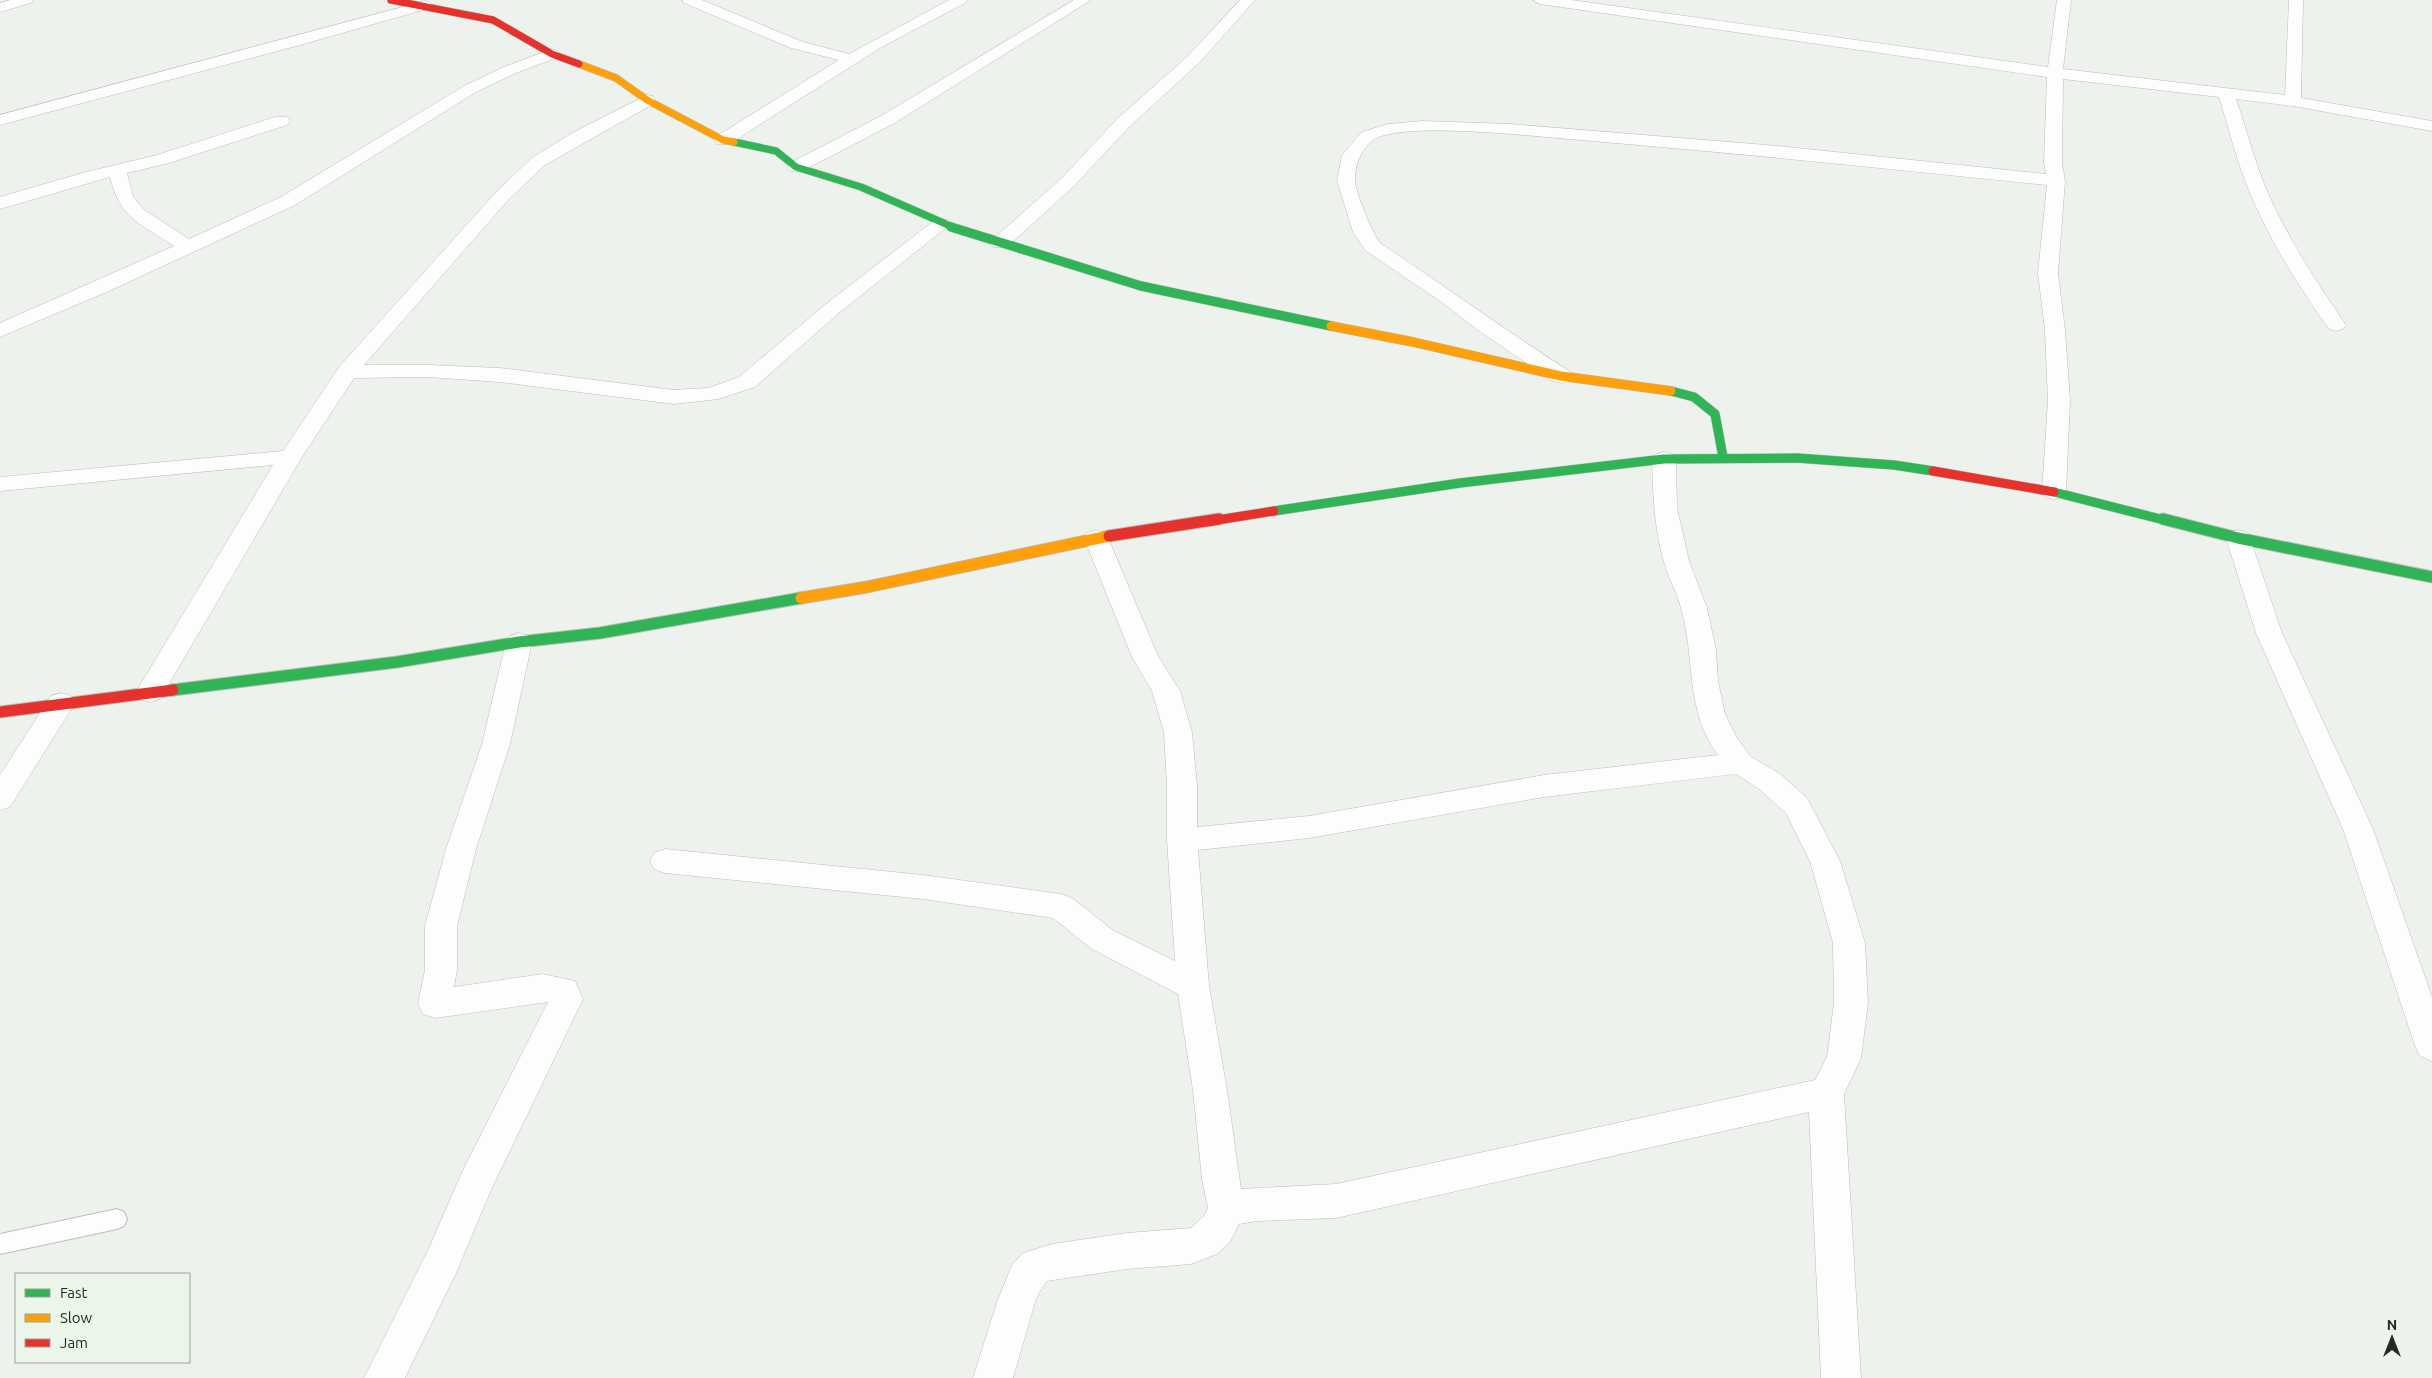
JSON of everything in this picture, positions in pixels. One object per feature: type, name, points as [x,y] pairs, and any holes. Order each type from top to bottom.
[{"type":"street","points":[[0,8],[26,0]]},
{"type":"street","points":[[391,0],[425,5],[493,20],[552,54],[616,78],[647,100],[723,140],[776,151],[796,167],[860,187],[942,224],[1141,286],[1242,309],[1413,342],[1561,376],[1661,388],[1694,397],[1715,414],[1723,457]]},
{"type":"street","points":[[689,0],[797,45],[852,59]]},
{"type":"street","points":[[723,140],[904,28],[960,0]]},
{"type":"street","points":[[796,167],[886,120],[1084,0]]},
{"type":"street","points":[[1000,243],[1068,182],[1123,123],[1194,59],[1248,0]]},
{"type":"street","points":[[1540,0],[2054,73],[2226,94],[2293,100],[2428,128]]},
{"type":"street","points":[[2054,492],[2060,400],[2055,330],[2048,273],[2056,181],[2053,163],[2054,73],[2064,0]]},
{"type":"street","points":[[2293,100],[2296,0]]},
{"type":"street","points":[[0,120],[295,42],[425,5]]},
{"type":"street","points":[[0,331],[102,287],[288,201],[470,89],[510,70],[552,54]]},
{"type":"street","points":[[2226,94],[2253,177],[2269,215],[2311,290],[2336,325]]},
{"type":"street","points":[[150,692],[290,456],[347,372],[503,195],[539,161],[582,134],[647,100]]},
{"type":"street","points":[[0,203],[163,159],[281,121]]},
{"type":"street","points":[[1561,376],[1482,324],[1374,247],[1363,232],[1346,181],[1351,155],[1368,136],[1388,129],[1423,126],[1520,130],[1778,151],[2056,181]]},
{"type":"street","points":[[117,170],[124,197],[136,213],[188,247]]},
{"type":"street","points":[[347,372],[428,371],[500,375],[674,397],[710,394],[747,382],[834,308],[942,224]]},
{"type":"street","points":[[0,484],[290,456]]},
{"type":"street","points":[[0,712],[397,662],[519,642],[600,633],[867,587],[1096,538],[1460,483],[1664,459],[1723,457],[1797,458],[1894,465],[2029,486],[2238,538],[2432,577]]},
{"type":"street","points":[[1664,459],[1665,508],[1676,560],[1694,608],[1703,650],[1704,681],[1710,714],[1725,743],[1740,763],[1769,781],[1797,806],[1825,861],[1849,943],[1851,1003],[1844,1058],[1826,1093],[1840,1378]]},
{"type":"street","points":[[993,1378],[1016,1302],[1026,1278],[1036,1266],[1127,1251],[1190,1246],[1204,1240],[1216,1229],[1227,1210],[1220,1179],[1210,1090],[1193,986],[1182,840],[1182,786],[1178,732],[1166,691],[1145,657],[1096,538]]},
{"type":"street","points":[[2238,538],[2269,633],[2358,829],[2432,1046]]},
{"type":"street","points":[[384,1378],[444,1258],[475,1184],[566,999],[563,990],[543,988],[435,1004],[441,970],[441,926],[461,849],[496,744],[519,642]]},
{"type":"street","points":[[0,798],[61,703]]},
{"type":"street","points":[[1182,840],[1308,826],[1544,786],[1740,763]]},
{"type":"street","points":[[666,861],[923,888],[1061,907],[1103,940],[1193,986]]},
{"type":"street","points":[[1227,1210],[1257,1204],[1336,1202],[1826,1093]]},
{"type":"lane","points":[[0,1244],[118,1219]]},
{"type":"traffic: fast","points":[[734,142],[776,151],[796,167],[861,187],[942,224],[1000,243],[1141,286],[1331,326]]},
{"type":"traffic: fast","points":[[1671,391],[1694,397],[1715,414],[1723,457]]},
{"type":"traffic: fast","points":[[1274,511],[1460,483],[1664,459],[1797,458],[1894,465],[1933,471]]},
{"type":"traffic: fast","points":[[2054,492],[2238,538],[2432,577]]},
{"type":"traffic: fast","points":[[173,690],[397,662],[519,642],[600,633],[801,598]]},
{"type":"traffic: slow","points":[[579,64],[616,78],[647,100],[723,140],[734,142]]},
{"type":"traffic: slow","points":[[1331,326],[1413,342],[1561,376],[1671,391]]},
{"type":"traffic: slow","points":[[801,598],[867,587],[1109,536]]},
{"type":"traffic: jam","points":[[391,0],[493,20],[552,54],[579,64]]},
{"type":"traffic: jam","points":[[1933,471],[2029,486],[2054,492]]},
{"type":"traffic: jam","points":[[1109,536],[1274,511]]},
{"type":"traffic: jam","points":[[0,712],[173,690]]}]
